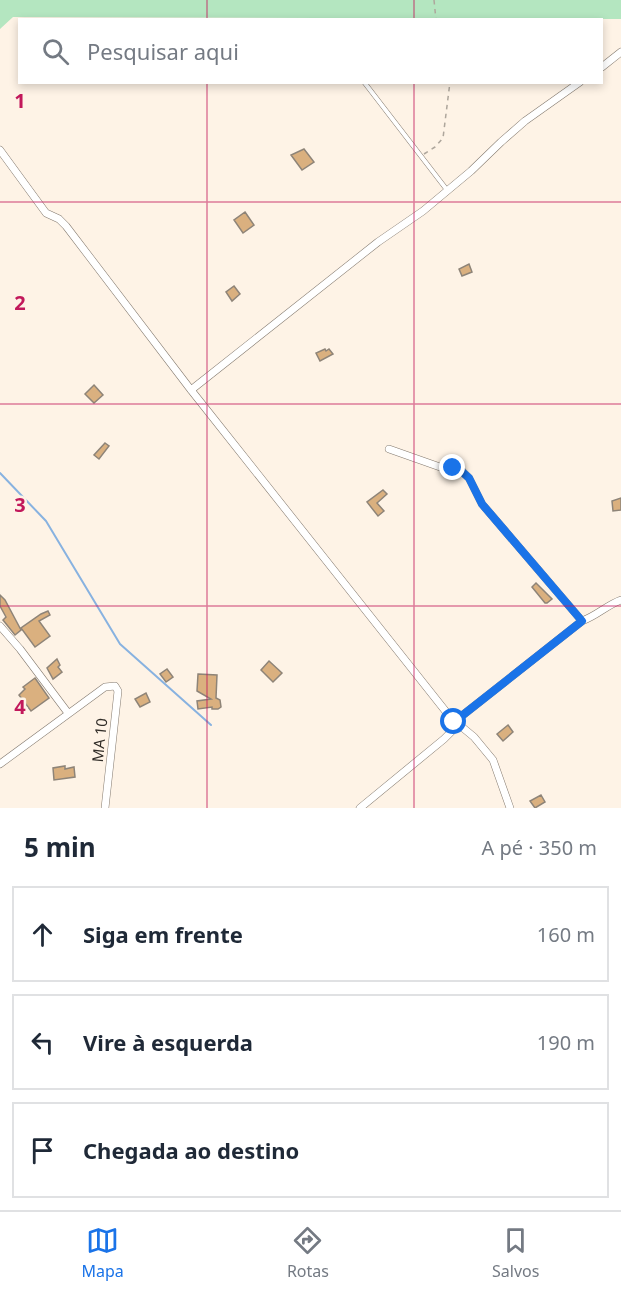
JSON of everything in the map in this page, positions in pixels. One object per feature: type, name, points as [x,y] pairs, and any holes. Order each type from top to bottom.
[{"type":"street","points":[[603,66],[621,52]]},
{"type":"street","points":[[191,390],[471,171],[525,121],[577,84]]},
{"type":"street","points":[[0,150],[46,213],[59,219],[66,226],[191,390],[454,722],[479,743],[493,760],[510,808]]},
{"type":"street","points":[[390,449],[440,467],[463,472],[469,478],[482,504],[582,621]]},
{"type":"street","points":[[360,808],[444,739],[452,731],[454,722],[582,621],[601,613],[621,600]]},
{"type":"street","points":[[0,626],[68,713],[1,760]]},
{"type":"street","name":"MA 10","points":[[68,713],[105,687],[115,686],[118,691],[105,808]]},
{"type":"lane","points":[[366,84],[447,190]]},
{"type":"path","points":[[434,0],[436,18]]},
{"type":"path","points":[[421,156],[435,147],[442,138],[450,84]]},
{"type":"green space","points":[[0,0],[621,0],[621,19],[13,17],[0,29]]},
{"type":"building","points":[[304,149],[314,162],[302,170],[291,155]]},
{"type":"building","points":[[245,212],[254,225],[243,233],[234,220]]},
{"type":"building","points":[[469,264],[472,272],[462,276],[459,269]]},
{"type":"building","points":[[234,286],[240,294],[232,301],[226,292]]},
{"type":"building","points":[[325,349],[326,351],[329,349],[333,354],[320,361],[316,353]]},
{"type":"building","points":[[94,385],[103,395],[94,403],[85,394]]},
{"type":"building","points":[[105,443],[109,446],[99,459],[94,455]]},
{"type":"building","points":[[383,490],[387,494],[377,503],[384,511],[378,516],[367,502]]},
{"type":"building","points":[[621,498],[621,510],[613,511],[612,501]]},
{"type":"building","points":[[536,583],[552,599],[547,603],[532,587]]},
{"type":"building","points":[[0,595],[21,630],[15,635],[3,620],[6,617],[0,606]]},
{"type":"building","points":[[48,611],[50,615],[39,621],[50,636],[35,647],[21,628]]},
{"type":"building","points":[[57,659],[60,665],[58,667],[62,672],[53,679],[47,668]]},
{"type":"building","points":[[269,661],[282,673],[273,682],[261,670]]},
{"type":"building","points":[[167,669],[173,677],[166,682],[160,674]]},
{"type":"building","points":[[198,674],[217,675],[216,698],[220,700],[221,707],[218,709],[212,709],[212,707],[198,709],[197,701],[211,699],[197,691]]},
{"type":"building","points":[[35,678],[49,698],[31,711],[19,695],[25,689],[23,687]]},
{"type":"building","points":[[146,693],[150,702],[140,707],[135,699]]},
{"type":"building","points":[[508,725],[513,732],[503,741],[497,734]]},
{"type":"building","points":[[65,766],[65,769],[74,767],[75,777],[54,780],[53,768]]},
{"type":"building","points":[[541,795],[545,802],[535,808],[530,801]]},
{"type":"waterway","points":[[0,473],[46,521],[120,644],[211,725]]},
{"type":"route","points":[[453,468],[459,469],[469,478],[482,504],[582,621],[454,722]]}]
